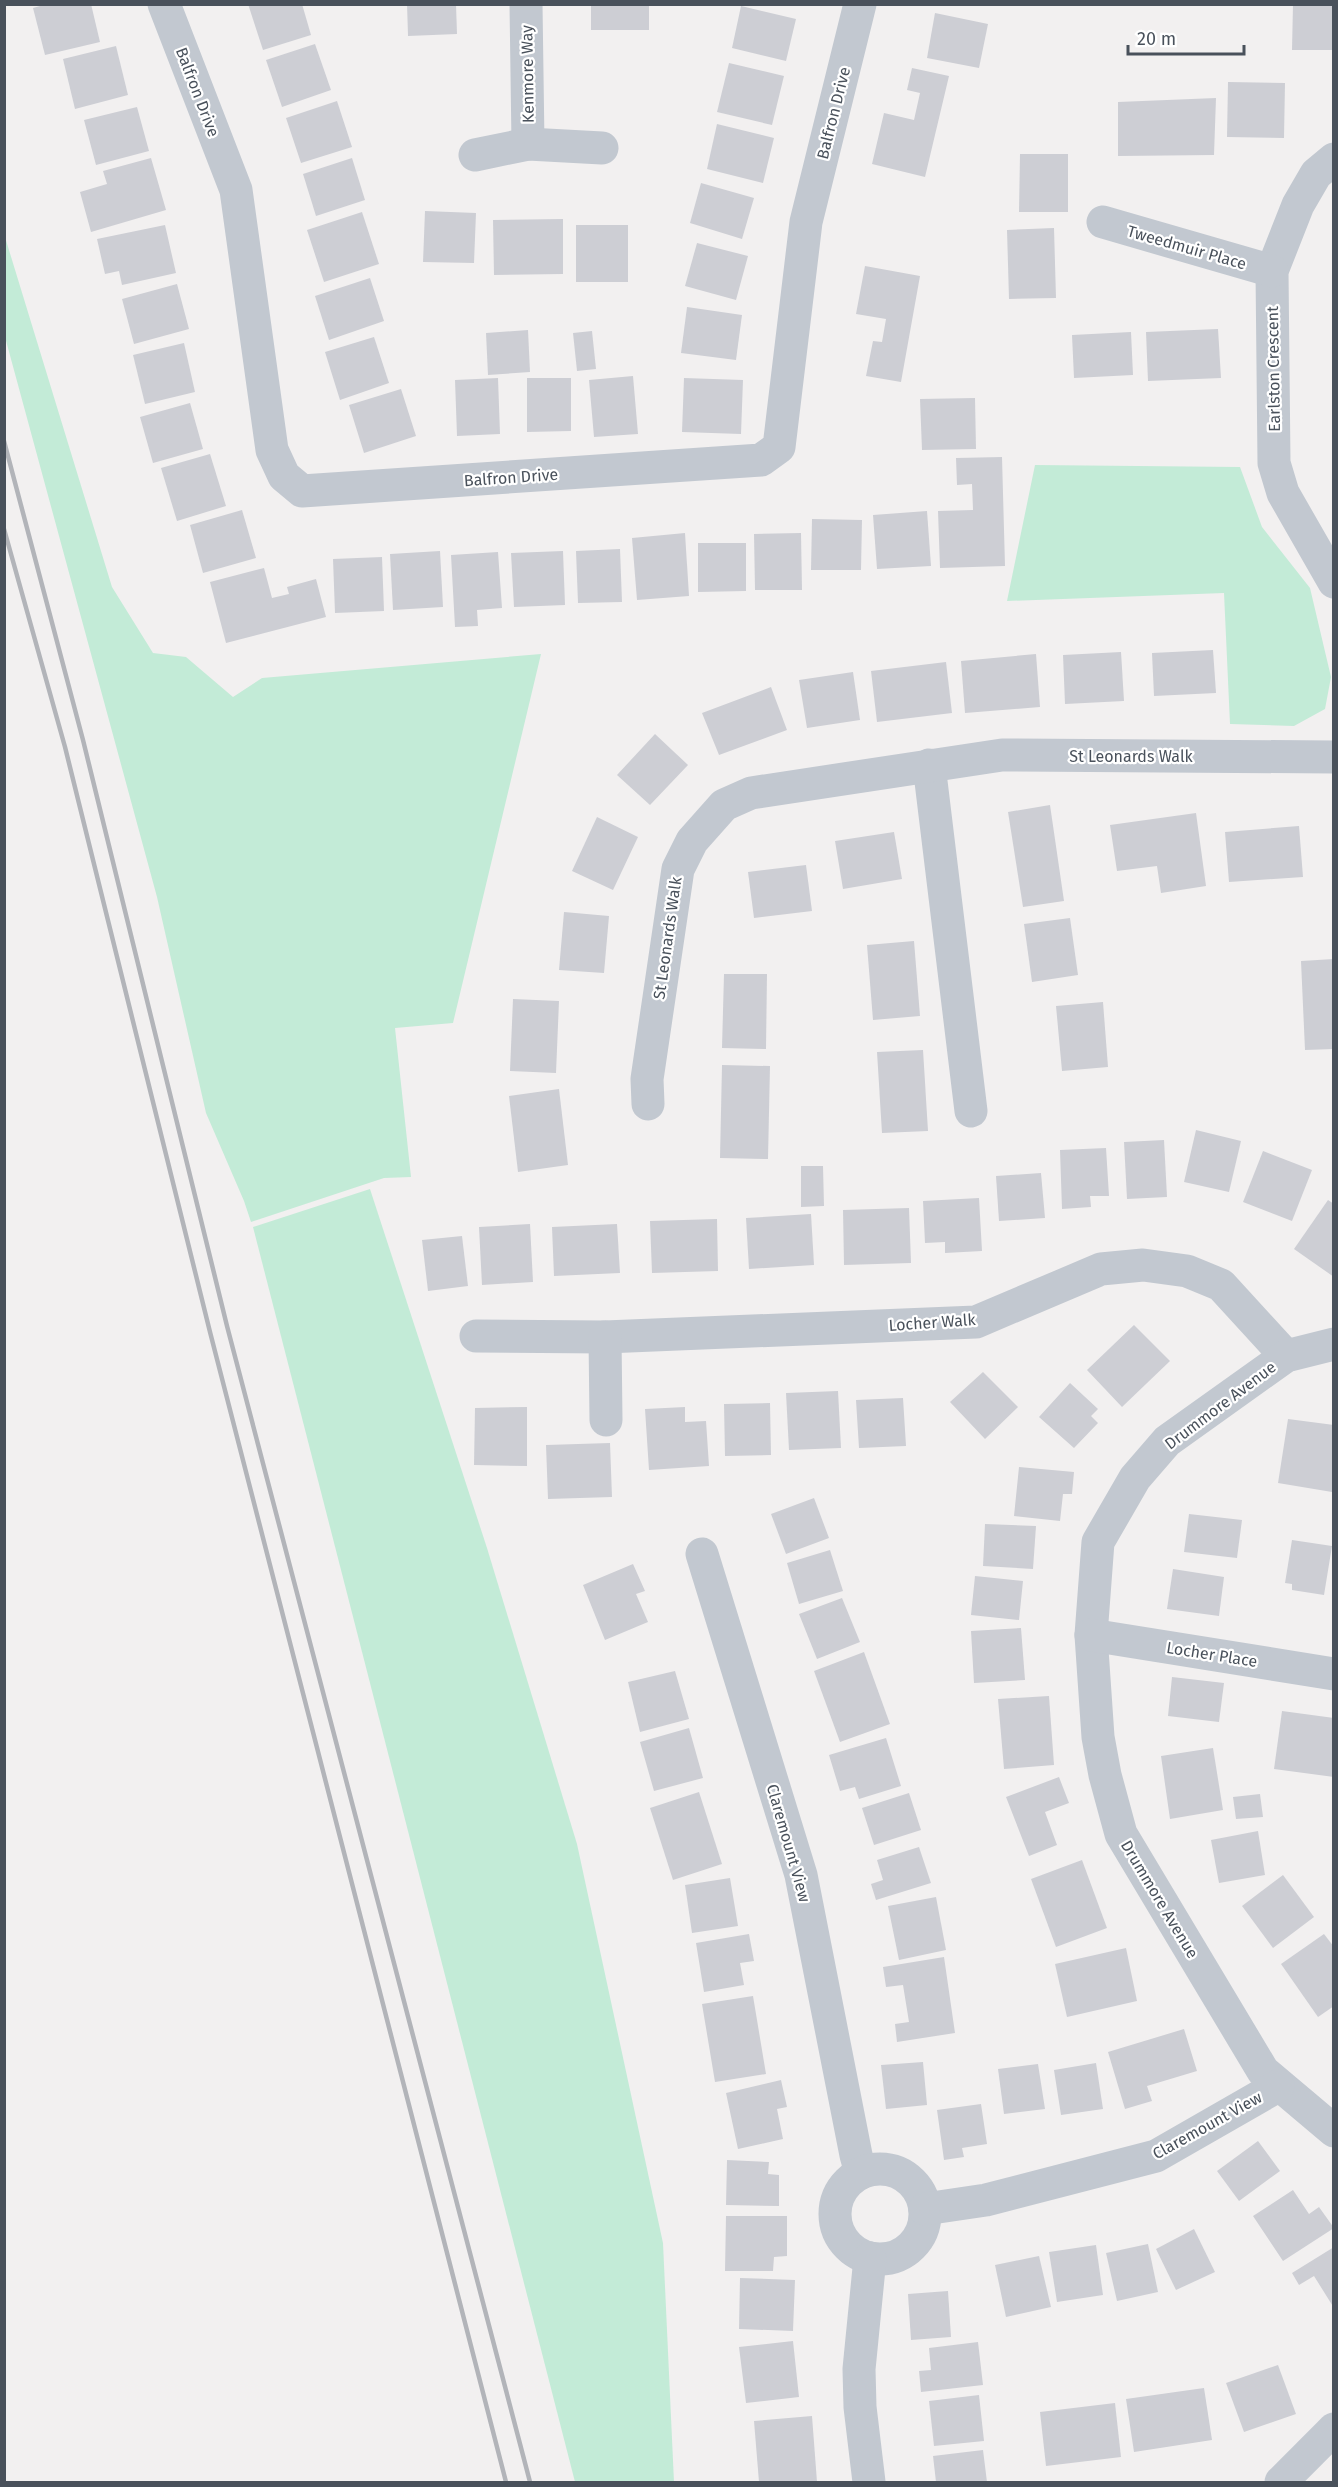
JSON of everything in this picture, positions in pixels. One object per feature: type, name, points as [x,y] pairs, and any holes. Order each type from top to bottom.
[{"type":"street","name":"Balfron Drive","points":[[164,4],[236,190],[272,450],[284,476],[302,491],[761,460],[779,447],[806,222],[861,4]]},
{"type":"street","name":"Kenmore Way","points":[[526,4],[528,144]]},
{"type":"street","name":"Kenmore Way","points":[[475,155],[528,144],[602,148]]},
{"type":"street","name":"Earlston Crescent","points":[[1334,159],[1316,174],[1298,205],[1272,271],[1274,463],[1283,493],[1334,582]]},
{"type":"street","name":"Tweedmuir Place","points":[[1103,222],[1272,271]]},
{"type":"street","name":"St Leonards Walk","points":[[640,1090],[678,869],[692,842],[724,805],[750,793],[1002,755],[1334,757]]},
{"type":"street","points":[[929,765],[971,1111]]},
{"type":"street","name":"Locher Walk","points":[[476,1336],[605,1337],[976,1322],[1101,1269],[1143,1265],[1187,1271],[1221,1285],[1286,1356]]},
{"type":"street","points":[[605,1337],[606,1419]]},
{"type":"street","name":"Drummore Avenue","points":[[1334,1344],[1286,1356],[1167,1442],[1135,1478],[1098,1542],[1091,1635],[1098,1737],[1121,1834],[1263,2071],[1334,2131]]},
{"type":"street","name":"Claremount View","points":[[702,1554],[801,1875],[861,2173]]},
{"type":"street","name":"Locher Place","points":[[1091,1635],[1334,1674]]},
{"type":"street","name":"Claremount View","points":[[925,2209],[986,2200],[1156,2156],[1278,2086]]},
{"type":"street","points":[[875,2169],[889,2170],[902,2175],[921,2195],[925,2209],[924,2223],[919,2236],[910,2248],[885,2259],[870,2258],[846,2244],[835,2219],[836,2205],[841,2192],[861,2173],[875,2169]]},
{"type":"street","points":[[869,2482],[860,2407],[860,2369],[870,2258]]},
{"type":"street","points":[[1281,2482],[1334,2429]]},
{"type":"green space","points":[[5,237],[112,587],[153,653],[186,657],[233,697],[262,678],[541,654],[453,1023],[395,1028],[411,1177],[384,1178],[251,1222],[206,1113],[157,897],[5,337]]},
{"type":"green space","points":[[1035,465],[1240,467],[1262,527],[1310,588],[1331,677],[1325,709],[1294,726],[1230,724],[1224,593],[1007,601]]},
{"type":"green space","points":[[370,1189],[487,1548],[577,1844],[663,2243],[674,2482],[575,2482],[253,1227]]},
{"type":"building","points":[[47,4],[91,4],[100,42],[45,55],[33,8]]},
{"type":"building","points":[[248,4],[302,4],[311,35],[263,50]]},
{"type":"building","points":[[407,4],[456,4],[457,34],[408,36]]},
{"type":"building","points":[[591,4],[649,4],[649,30],[591,30]]},
{"type":"building","points":[[1293,4],[1334,4],[1334,50],[1292,50]]},
{"type":"building","points":[[741,6],[796,19],[786,61],[732,48]]},
{"type":"building","points":[[935,13],[988,24],[979,68],[927,58]]},
{"type":"building","points":[[315,44],[331,90],[282,107],[266,60]]},
{"type":"building","points":[[116,46],[128,95],[75,109],[63,59]]},
{"type":"building","points":[[729,63],[784,76],[772,125],[717,112]]},
{"type":"building","points":[[912,68],[949,76],[925,177],[872,164],[884,113],[914,120],[920,93],[907,90]]},
{"type":"building","points":[[1228,82],[1285,83],[1284,138],[1227,137]]},
{"type":"building","points":[[1216,98],[1214,155],[1118,156],[1118,102]]},
{"type":"building","points":[[337,101],[352,147],[301,163],[286,118]]},
{"type":"building","points":[[137,107],[149,151],[96,165],[84,120]]},
{"type":"building","points":[[717,124],[774,138],[763,183],[707,169]]},
{"type":"building","points":[[1020,154],[1068,154],[1068,212],[1019,212]]},
{"type":"building","points":[[151,158],[166,210],[91,232],[80,192],[107,184],[103,171]]},
{"type":"building","points":[[352,158],[365,200],[316,216],[303,174]]},
{"type":"building","points":[[701,183],[754,198],[742,239],[690,223]]},
{"type":"building","points":[[425,211],[476,213],[474,263],[423,262]]},
{"type":"building","points":[[362,212],[379,264],[324,282],[307,230]]},
{"type":"building","points":[[563,219],[563,274],[494,275],[493,220]]},
{"type":"building","points":[[165,225],[176,273],[122,285],[119,271],[105,274],[97,239]]},
{"type":"building","points":[[576,225],[628,225],[628,282],[576,282]]},
{"type":"building","points":[[1054,228],[1056,298],[1009,299],[1007,230]]},
{"type":"building","points":[[697,243],[748,256],[736,300],[685,286]]},
{"type":"building","points":[[865,266],[920,276],[901,382],[866,376],[873,341],[882,342],[886,319],[856,314]]},
{"type":"building","points":[[370,278],[384,321],[329,340],[315,296]]},
{"type":"building","points":[[177,284],[189,329],[134,344],[122,299]]},
{"type":"building","points":[[687,307],[742,315],[736,360],[681,353]]},
{"type":"building","points":[[1218,329],[1221,378],[1148,381],[1146,332]]},
{"type":"building","points":[[528,330],[530,372],[488,375],[486,333]]},
{"type":"building","points":[[592,331],[596,369],[577,371],[573,333]]},
{"type":"building","points":[[1131,332],[1133,375],[1074,378],[1072,335]]},
{"type":"building","points":[[374,337],[389,383],[340,400],[325,352]]},
{"type":"building","points":[[184,343],[195,392],[145,404],[133,355]]},
{"type":"building","points":[[633,376],[638,434],[594,437],[589,380]]},
{"type":"building","points":[[498,378],[500,434],[457,436],[455,380]]},
{"type":"building","points":[[527,378],[571,378],[571,431],[527,432]]},
{"type":"building","points":[[684,378],[743,380],[741,434],[682,432]]},
{"type":"building","points":[[401,389],[416,436],[364,453],[349,405]]},
{"type":"building","points":[[975,398],[976,449],[922,450],[920,399]]},
{"type":"building","points":[[190,403],[203,449],[153,463],[140,417]]},
{"type":"building","points":[[210,454],[226,506],[177,521],[161,468]]},
{"type":"building","points":[[1002,457],[1005,566],[940,568],[938,511],[973,510],[972,484],[957,485],[956,458]]},
{"type":"building","points":[[242,510],[256,558],[203,573],[190,525]]},
{"type":"building","points":[[927,511],[931,566],[877,569],[873,515]]},
{"type":"building","points":[[812,519],[862,520],[861,570],[811,570]]},
{"type":"building","points":[[685,533],[689,596],[637,600],[632,538]]},
{"type":"building","points":[[801,533],[802,590],[755,590],[754,534]]},
{"type":"building","points":[[698,543],[746,543],[746,591],[698,592]]},
{"type":"building","points":[[620,549],[622,602],[578,603],[576,551]]},
{"type":"building","points":[[440,551],[443,607],[393,610],[390,554]]},
{"type":"building","points":[[563,551],[565,605],[514,607],[511,553]]},
{"type":"building","points":[[498,552],[502,608],[477,610],[478,626],[455,627],[451,555]]},
{"type":"building","points":[[382,557],[384,611],[335,613],[333,559]]},
{"type":"building","points":[[264,568],[272,598],[289,594],[287,587],[316,579],[326,617],[226,643],[210,582]]},
{"type":"building","points":[[1213,650],[1216,693],[1154,696],[1152,653]]},
{"type":"building","points":[[1121,652],[1124,701],[1065,704],[1063,655]]},
{"type":"building","points":[[1036,654],[1040,707],[965,713],[961,661]]},
{"type":"building","points":[[946,662],[952,713],[877,722],[871,671]]},
{"type":"building","points":[[853,672],[860,720],[807,728],[799,680]]},
{"type":"building","points":[[771,687],[787,730],[719,755],[702,713]]},
{"type":"building","points":[[655,734],[688,765],[650,805],[617,775]]},
{"type":"building","points":[[1050,805],[1064,901],[1023,907],[1008,812]]},
{"type":"building","points":[[1196,813],[1206,886],[1161,893],[1157,866],[1117,871],[1110,825]]},
{"type":"building","points":[[597,817],[638,837],[613,890],[572,871]]},
{"type":"building","points":[[1299,826],[1303,877],[1229,882],[1225,832]]},
{"type":"building","points":[[894,832],[902,879],[843,889],[835,841]]},
{"type":"building","points":[[806,865],[812,911],[754,918],[748,872]]},
{"type":"building","points":[[564,912],[609,916],[604,973],[559,970]]},
{"type":"building","points":[[1070,918],[1078,975],[1032,982],[1024,924]]},
{"type":"building","points":[[914,941],[920,1016],[873,1020],[867,945]]},
{"type":"building","points":[[1334,959],[1334,1049],[1305,1050],[1301,961]]},
{"type":"building","points":[[724,974],[767,974],[766,1049],[722,1048]]},
{"type":"building","points":[[513,999],[559,1001],[556,1073],[510,1071]]},
{"type":"building","points":[[1103,1002],[1108,1067],[1062,1071],[1056,1006]]},
{"type":"building","points":[[923,1050],[928,1131],[882,1133],[877,1052]]},
{"type":"building","points":[[722,1065],[770,1066],[768,1159],[720,1158]]},
{"type":"building","points":[[559,1089],[568,1165],[518,1172],[509,1096]]},
{"type":"building","points":[[1196,1130],[1241,1141],[1229,1192],[1184,1182]]},
{"type":"building","points":[[1164,1140],[1167,1197],[1127,1199],[1124,1142]]},
{"type":"building","points":[[1106,1148],[1109,1196],[1090,1196],[1091,1207],[1062,1209],[1060,1150]]},
{"type":"building","points":[[1263,1151],[1312,1170],[1292,1221],[1243,1202]]},
{"type":"building","points":[[801,1166],[823,1166],[824,1206],[801,1207]]},
{"type":"building","points":[[1041,1173],[1045,1218],[999,1221],[996,1176]]},
{"type":"building","points":[[979,1198],[982,1251],[945,1253],[945,1242],[925,1243],[923,1201]]},
{"type":"building","points":[[1328,1200],[1334,1204],[1334,1277],[1294,1249]]},
{"type":"building","points":[[909,1208],[911,1263],[844,1265],[843,1210]]},
{"type":"building","points":[[811,1214],[814,1265],[749,1269],[746,1218]]},
{"type":"building","points":[[717,1219],[718,1271],[652,1273],[650,1221]]},
{"type":"building","points":[[530,1224],[533,1282],[482,1285],[479,1227]]},
{"type":"building","points":[[617,1224],[620,1273],[554,1276],[552,1227]]},
{"type":"building","points":[[462,1236],[468,1286],[428,1291],[422,1240]]},
{"type":"building","points":[[1134,1325],[1170,1361],[1122,1407],[1087,1370]]},
{"type":"building","points":[[983,1372],[1018,1407],[985,1439],[950,1402]]},
{"type":"building","points":[[1070,1383],[1098,1409],[1091,1416],[1098,1423],[1074,1448],[1039,1417]]},
{"type":"building","points":[[838,1391],[841,1448],[789,1450],[786,1393]]},
{"type":"building","points":[[903,1398],[906,1446],[859,1448],[856,1400]]},
{"type":"building","points":[[770,1403],[771,1455],[725,1456],[724,1404]]},
{"type":"building","points":[[527,1407],[527,1466],[474,1465],[475,1408]]},
{"type":"building","points":[[685,1407],[685,1422],[706,1421],[709,1466],[649,1470],[645,1409]]},
{"type":"building","points":[[1288,1419],[1334,1425],[1332,1492],[1278,1483]]},
{"type":"building","points":[[610,1443],[612,1497],[548,1499],[546,1445]]},
{"type":"building","points":[[1019,1467],[1074,1472],[1072,1494],[1063,1494],[1060,1521],[1014,1516]]},
{"type":"building","points":[[814,1498],[829,1538],[786,1554],[771,1514]]},
{"type":"building","points":[[1189,1514],[1242,1520],[1237,1558],[1184,1552]]},
{"type":"building","points":[[985,1524],[1036,1526],[1033,1569],[983,1566]]},
{"type":"building","points":[[1292,1540],[1332,1546],[1324,1595],[1292,1590],[1292,1584],[1285,1583]]},
{"type":"building","points":[[830,1550],[843,1591],[799,1604],[787,1563]]},
{"type":"building","points":[[633,1564],[645,1591],[636,1594],[648,1622],[605,1640],[583,1585]]},
{"type":"building","points":[[1173,1569],[1224,1577],[1219,1616],[1167,1609]]},
{"type":"building","points":[[975,1576],[1023,1581],[1019,1620],[971,1615]]},
{"type":"building","points":[[842,1598],[860,1642],[817,1659],[799,1614]]},
{"type":"building","points":[[1021,1628],[1025,1680],[974,1683],[971,1631]]},
{"type":"building","points":[[864,1652],[890,1724],[840,1742],[814,1671]]},
{"type":"building","points":[[675,1671],[689,1719],[640,1732],[628,1682]]},
{"type":"building","points":[[1172,1677],[1224,1683],[1219,1722],[1168,1716]]},
{"type":"building","points":[[1049,1696],[1054,1765],[1004,1769],[998,1699]]},
{"type":"building","points":[[1282,1711],[1334,1718],[1334,1777],[1274,1769]]},
{"type":"building","points":[[689,1728],[703,1778],[654,1791],[640,1742]]},
{"type":"building","points":[[886,1738],[901,1786],[859,1799],[855,1787],[840,1791],[829,1755]]},
{"type":"building","points":[[1213,1748],[1223,1810],[1170,1819],[1161,1756]]},
{"type":"building","points":[[1059,1777],[1069,1803],[1045,1812],[1057,1845],[1029,1856],[1006,1797]]},
{"type":"building","points":[[699,1792],[722,1864],[673,1880],[650,1808]]},
{"type":"building","points":[[909,1793],[921,1830],[874,1845],[862,1808]]},
{"type":"building","points":[[1260,1794],[1263,1817],[1236,1819],[1233,1797]]},
{"type":"building","points":[[1258,1831],[1265,1875],[1219,1883],[1211,1840]]},
{"type":"building","points":[[919,1847],[931,1883],[876,1900],[871,1884],[883,1880],[877,1860]]},
{"type":"building","points":[[1082,1860],[1107,1928],[1056,1947],[1031,1879]]},
{"type":"building","points":[[1283,1875],[1314,1917],[1273,1948],[1242,1906]]},
{"type":"building","points":[[730,1878],[738,1926],[692,1933],[685,1885]]},
{"type":"building","points":[[936,1897],[946,1950],[899,1960],[888,1906]]},
{"type":"building","points":[[749,1934],[754,1961],[740,1963],[744,1985],[704,1992],[696,1943]]},
{"type":"building","points":[[1324,1934],[1334,1947],[1334,2006],[1318,2017],[1281,1964]]},
{"type":"building","points":[[1126,1948],[1137,2001],[1067,2017],[1055,1964]]},
{"type":"building","points":[[944,1957],[955,2033],[897,2042],[895,2024],[909,2022],[903,1985],[886,1987],[883,1967]]},
{"type":"building","points":[[753,1996],[766,2074],[715,2082],[702,2004]]},
{"type":"building","points":[[1184,2029],[1197,2071],[1147,2086],[1152,2101],[1125,2109],[1108,2052]]},
{"type":"building","points":[[923,2062],[927,2105],[886,2109],[881,2065]]},
{"type":"building","points":[[1096,2063],[1103,2109],[1061,2115],[1054,2070]]},
{"type":"building","points":[[1038,2064],[1045,2109],[1004,2114],[998,2069]]},
{"type":"building","points":[[781,2080],[787,2107],[777,2109],[783,2139],[738,2149],[726,2093]]},
{"type":"building","points":[[981,2104],[987,2144],[962,2148],[964,2157],[944,2160],[937,2110]]},
{"type":"building","points":[[1258,2141],[1280,2171],[1239,2201],[1217,2171]]},
{"type":"building","points":[[727,2160],[769,2162],[768,2174],[779,2175],[779,2206],[726,2205]]},
{"type":"building","points":[[1293,2190],[1309,2214],[1319,2207],[1334,2228],[1283,2261],[1253,2216]]},
{"type":"building","points":[[726,2216],[787,2216],[787,2256],[774,2257],[773,2271],[725,2271]]},
{"type":"building","points":[[1194,2229],[1215,2272],[1176,2290],[1156,2249]]},
{"type":"building","points":[[1148,2244],[1158,2292],[1117,2301],[1106,2253]]},
{"type":"building","points":[[1096,2245],[1103,2295],[1057,2302],[1049,2252]]},
{"type":"building","points":[[1334,2247],[1334,2308],[1314,2276],[1299,2285],[1292,2273]]},
{"type":"building","points":[[1039,2256],[1051,2307],[1006,2317],[995,2265]]},
{"type":"building","points":[[740,2278],[795,2280],[793,2331],[739,2329]]},
{"type":"building","points":[[948,2291],[951,2337],[911,2340],[908,2294]]},
{"type":"building","points":[[793,2341],[799,2397],[746,2403],[739,2347]]},
{"type":"building","points":[[978,2342],[983,2385],[921,2392],[919,2371],[931,2370],[929,2348]]},
{"type":"building","points":[[1278,2365],[1296,2414],[1244,2432],[1226,2383]]},
{"type":"building","points":[[1204,2388],[1212,2440],[1134,2452],[1126,2399]]},
{"type":"building","points":[[979,2395],[984,2441],[934,2446],[929,2401]]},
{"type":"building","points":[[1115,2403],[1121,2457],[1046,2466],[1040,2412]]},
{"type":"building","points":[[812,2416],[817,2482],[759,2482],[754,2421]]},
{"type":"building","points":[[983,2450],[987,2482],[936,2482],[933,2456]]},
{"type":"railway","points":[[4,441],[83,740],[227,1326],[530,2482]]},
{"type":"railway","points":[[4,529],[65,747],[210,1332],[506,2482]]}]
